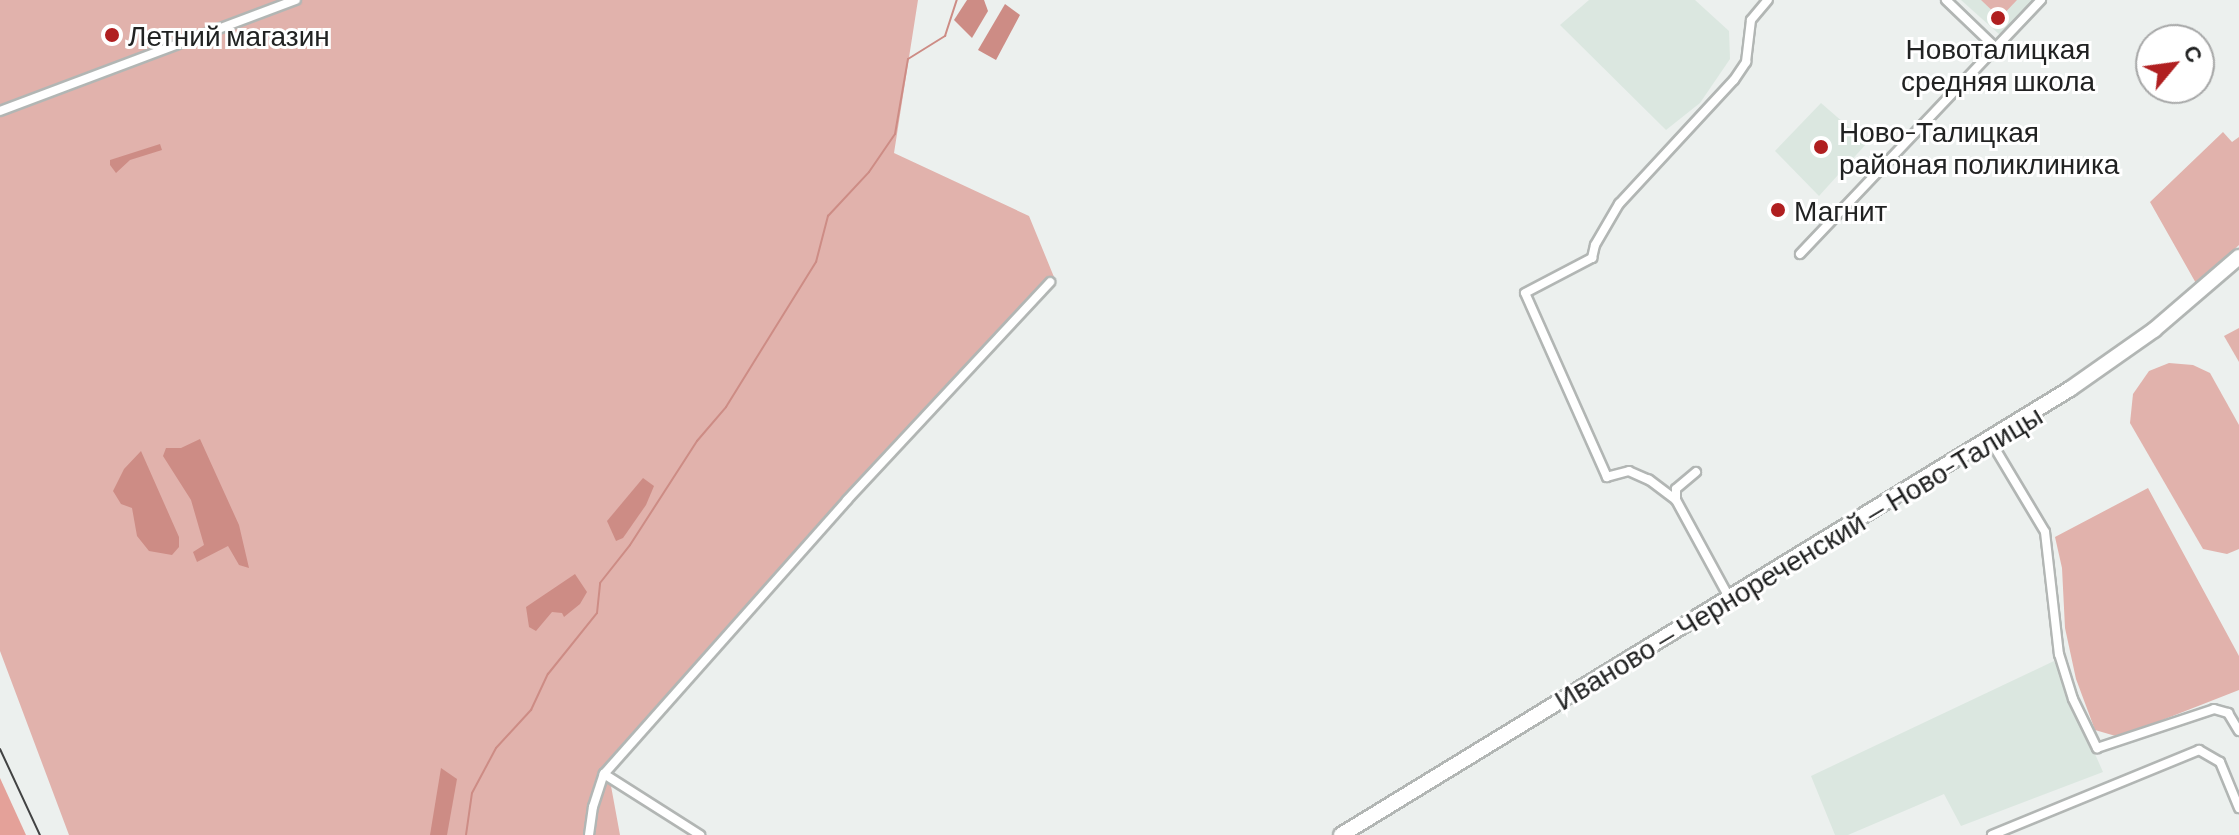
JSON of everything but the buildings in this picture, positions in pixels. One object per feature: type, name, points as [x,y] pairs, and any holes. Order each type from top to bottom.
[{"type":"main road","name":"Иваново — Чернореченский — Ново-Талицы","points":[[1341,835],[2070,389],[2154,330],[2239,257]]},
{"type":"street","points":[[0,111],[296,0]]},
{"type":"street","points":[[1730,599],[1676,500],[1649,480],[1629,471],[1607,477],[1525,293],[1592,258],[1595,245],[1619,204],[1734,80],[1746,62],[1751,20],[1768,0]]},
{"type":"street","points":[[1946,0],[1995,47]]},
{"type":"street","points":[[1800,254],[2041,0]]},
{"type":"street","points":[[589,835],[593,807],[604,774],[847,500],[1050,282]]},
{"type":"street","points":[[1990,440],[2045,532],[2059,654],[2073,699],[2097,748],[2214,709],[2228,713],[2239,731]]},
{"type":"street","points":[[1676,500],[1676,489],[1696,472]]},
{"type":"street","points":[[1992,835],[2199,750],[2220,762],[2239,808]]},
{"type":"street","points":[[604,774],[700,835]]},
{"type":"shaded area","points":[[0,0],[918,0],[894,153],[1029,216],[1054,277],[609,775],[620,835],[69,835],[0,651]]},
{"type":"shaded area","points":[[967,0],[984,0],[988,11],[972,38],[954,20]]},
{"type":"shaded area","points":[[1589,0],[1695,0],[1729,31],[1730,59],[1700,103],[1666,130],[1560,25]]},
{"type":"shaded area","name":"Новоталицкая средняя школа","points":[[1961,0],[2033,0],[2000,35]]},
{"type":"shaded area","points":[[1981,0],[2017,0],[2000,18]]},
{"type":"shaded area","points":[[1005,4],[1020,15],[996,60],[978,50]]},
{"type":"shaded area","name":"Ново-Талицкая районая поликлиника","points":[[1821,103],[1867,143],[1819,196],[1775,151]]},
{"type":"shaded area","points":[[2223,132],[2232,142],[2239,137],[2239,245],[2197,285],[2150,202]]},
{"type":"shaded area","points":[[160,144],[162,150],[130,160],[116,173],[110,165],[110,160]]},
{"type":"shaded area","points":[[2239,328],[2239,362],[2224,336]]},
{"type":"shaded area","points":[[2169,363],[2193,365],[2210,373],[2239,425],[2239,549],[2227,554],[2203,549],[2130,423],[2133,394],[2149,371]]},
{"type":"shaded area","points":[[200,439],[239,525],[249,568],[239,565],[228,546],[197,562],[193,552],[204,545],[191,500],[163,456],[166,448],[181,448]]},
{"type":"shaded area","points":[[141,451],[179,537],[179,547],[172,555],[149,551],[137,536],[132,508],[121,504],[113,491],[124,469]]},
{"type":"shaded area","points":[[643,478],[654,486],[646,505],[623,538],[616,541],[607,521]]},
{"type":"shaded area","points":[[2148,488],[2239,656],[2239,690],[2119,737],[2095,730],[2076,679],[2065,628],[2062,568],[2055,537]]},
{"type":"shaded area","points":[[575,574],[587,592],[580,604],[564,617],[562,613],[552,612],[536,631],[529,627],[526,607]]},
{"type":"shaded area","points":[[2054,661],[2103,772],[1961,826],[1944,794],[1848,835],[1835,835],[1811,776]]},
{"type":"shaded area","points":[[441,768],[457,779],[447,835],[430,835]]},
{"type":"shaded area","points":[[0,778],[26,835],[0,835]]},
{"type":"waterway","points":[[466,835],[472,793],[496,748],[531,710],[548,674],[597,613],[600,583],[630,545],[697,441],[726,407],[816,262],[828,216],[869,172],[895,134],[908,59],[945,36],[957,0]]},
{"type":"railway","points":[[0,749],[40,835]]},
{"type":"place","name":"Новоталицкая средняя школа","points":[[1998,18]]},
{"type":"place","name":"Летний магазин","points":[[112,35]]},
{"type":"place","name":"Ново-Талицкая районая поликлиника","points":[[1821,147]]},
{"type":"place","name":"Магнит","points":[[1778,210]]}]
